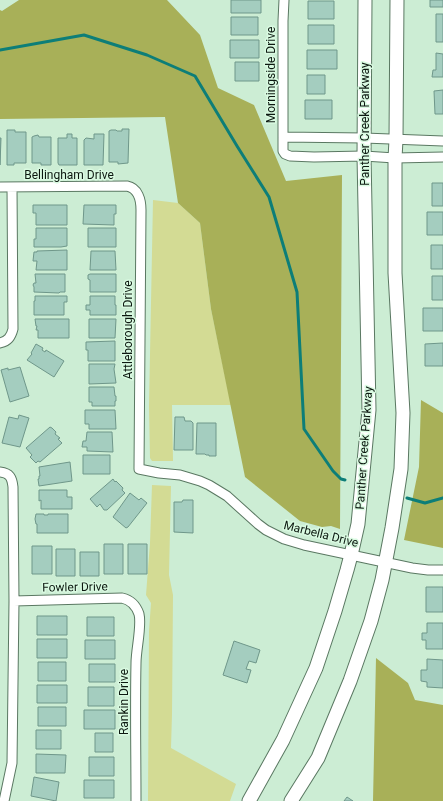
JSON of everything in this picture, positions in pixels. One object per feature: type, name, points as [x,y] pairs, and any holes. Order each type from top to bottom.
[{"type":"main road","name":"Panther Creek Parkway","points":[[249,801],[283,740],[316,668],[335,611],[358,524],[369,410],[364,156],[365,0]]},
{"type":"main road","points":[[292,801],[318,758],[350,681],[371,621],[386,562],[400,469],[403,413],[395,273],[395,158],[398,0]]},
{"type":"street","name":"Morningside Drive","points":[[284,0],[283,151],[285,154],[290,156],[364,156]]},
{"type":"street","points":[[283,137],[443,141]]},
{"type":"street","points":[[364,156],[395,158],[443,157]]},
{"type":"street","name":"Bellingham Drive","points":[[0,187],[127,186],[131,187],[136,192]]},
{"type":"street","points":[[0,343],[6,341],[12,335],[12,187]]},
{"type":"street","name":"Attleborough Drive","points":[[136,192],[141,203],[139,469]]},
{"type":"street","name":"Marbella Drive","points":[[139,469],[180,475],[209,485],[227,496],[258,524],[275,535],[294,543],[420,570],[443,570]]},
{"type":"street","points":[[4,473],[12,479],[13,487],[14,601],[12,763],[4,801]]},
{"type":"street","name":"Fowler Drive","points":[[14,601],[122,598],[129,600],[134,604]]},
{"type":"street","name":"Rankin Drive","points":[[134,604],[138,610],[140,619],[136,661],[136,801]]},
{"type":"green space","points":[[19,0],[167,0],[200,35],[218,88],[254,105],[286,181],[342,175],[340,529],[331,526],[322,527],[300,521],[245,477],[211,309],[200,223],[178,203],[165,117],[0,119],[0,10],[2,11]]},
{"type":"green space","points":[[153,200],[178,203],[200,223],[211,309],[231,405],[172,405],[173,461],[152,461],[150,458],[149,406]]},
{"type":"green space","points":[[421,400],[443,413],[443,548],[404,540],[419,467]]},
{"type":"green space","points":[[152,485],[171,486],[169,575],[173,595],[171,748],[236,784],[230,801],[148,801],[149,631],[151,603],[146,595]]},
{"type":"green space","points":[[376,658],[408,683],[415,700],[443,705],[443,801],[373,801]]},
{"type":"building","points":[[231,0],[261,0],[261,13],[231,13]]},
{"type":"building","points":[[430,0],[443,0],[443,7],[430,7]]},
{"type":"building","points":[[308,1],[334,1],[334,19],[308,19]]},
{"type":"building","points":[[436,14],[443,14],[443,42],[436,42]]},
{"type":"building","points":[[231,17],[258,17],[258,35],[231,35]]},
{"type":"building","points":[[308,25],[334,25],[334,44],[308,44]]},
{"type":"building","points":[[230,40],[259,40],[259,58],[230,58]]},
{"type":"building","points":[[307,50],[337,50],[337,69],[307,69]]},
{"type":"building","points":[[436,53],[443,54],[443,77],[432,77],[433,70],[436,70]]},
{"type":"building","points":[[235,62],[259,62],[259,81],[235,81]]},
{"type":"building","points":[[307,75],[325,75],[325,94],[307,94]]},
{"type":"building","points":[[443,90],[443,114],[435,114],[434,91]]},
{"type":"building","points":[[305,100],[332,100],[332,119],[305,119]]},
{"type":"building","points":[[122,129],[129,129],[128,163],[118,164],[118,162],[109,162],[109,131],[122,131]]},
{"type":"building","points":[[7,130],[26,132],[26,163],[14,163],[14,165],[7,165]]},
{"type":"building","points":[[67,134],[72,134],[72,138],[77,138],[77,165],[59,165],[58,163],[58,138],[67,138]]},
{"type":"building","points":[[94,134],[104,134],[103,165],[84,165],[84,140],[86,138],[94,139]]},
{"type":"building","points":[[38,135],[39,137],[51,137],[51,165],[32,163],[32,137]]},
{"type":"building","points":[[0,138],[1,138],[0,165]]},
{"type":"building","points":[[432,183],[443,183],[443,206],[432,206]]},
{"type":"building","points":[[33,205],[67,205],[67,225],[36,225],[36,213],[33,213]]},
{"type":"building","points":[[84,205],[116,205],[114,225],[83,224]]},
{"type":"building","points":[[427,212],[443,212],[443,235],[427,235]]},
{"type":"building","points":[[36,228],[67,228],[67,246],[34,247]]},
{"type":"building","points":[[88,228],[116,228],[116,247],[88,247]]},
{"type":"building","points":[[431,245],[443,245],[443,269],[431,269]]},
{"type":"building","points":[[67,250],[67,270],[36,270],[37,261],[33,261],[34,252]]},
{"type":"building","points":[[91,251],[115,251],[116,270],[90,270]]},
{"type":"building","points":[[35,274],[65,274],[65,292],[34,292],[33,285],[36,283]]},
{"type":"building","points":[[116,274],[116,292],[90,292],[90,280],[88,279],[88,275]]},
{"type":"building","points":[[432,276],[443,276],[443,300],[432,300]]},
{"type":"building","points":[[35,296],[67,296],[67,302],[64,302],[64,315],[34,315]]},
{"type":"building","points":[[90,296],[115,296],[116,315],[90,315],[90,310],[86,310],[86,305],[90,305]]},
{"type":"building","points":[[423,308],[443,308],[443,331],[423,331]]},
{"type":"building","points":[[35,319],[69,319],[69,338],[38,338],[38,330],[36,330],[37,326]]},
{"type":"building","points":[[89,319],[116,319],[115,338],[89,338]]},
{"type":"building","points":[[115,341],[115,361],[88,361],[86,342]]},
{"type":"building","points":[[443,343],[443,366],[425,366],[425,344]]},
{"type":"building","points":[[36,344],[43,348],[42,350],[45,352],[46,350],[64,361],[54,377],[27,360],[32,354],[31,353]]},
{"type":"building","points":[[89,364],[115,364],[114,369],[116,383],[89,384]]},
{"type":"building","points":[[20,367],[29,396],[10,402],[1,370]]},
{"type":"building","points":[[89,387],[114,387],[116,396],[115,406],[92,406],[92,402],[89,402]]},
{"type":"building","points":[[85,410],[115,410],[116,429],[89,429],[89,424],[85,424]]},
{"type":"building","points":[[19,415],[29,418],[20,447],[2,443],[9,417],[18,419]]},
{"type":"building","points":[[175,417],[184,417],[185,421],[191,421],[193,423],[193,450],[174,450]]},
{"type":"building","points":[[197,423],[216,423],[216,456],[196,454]]},
{"type":"building","points":[[50,427],[56,432],[55,434],[60,438],[58,439],[62,443],[40,462],[38,461],[36,463],[30,457],[32,455],[26,448]]},
{"type":"building","points":[[87,432],[112,432],[113,452],[87,451],[87,447],[82,447],[83,441],[86,441]]},
{"type":"building","points":[[83,455],[110,455],[110,474],[83,474]]},
{"type":"building","points":[[70,462],[72,481],[39,486],[39,467]]},
{"type":"building","points":[[113,479],[123,488],[122,490],[125,493],[107,510],[104,510],[100,504],[97,507],[90,499]]},
{"type":"building","points":[[39,490],[67,490],[67,497],[72,497],[72,509],[41,509]]},
{"type":"building","points":[[130,493],[139,500],[141,498],[147,503],[126,528],[113,517]]},
{"type":"building","points":[[183,500],[193,500],[193,533],[174,532],[174,502],[182,502]]},
{"type":"building","points":[[36,514],[68,514],[68,533],[37,533],[37,524],[35,519]]},
{"type":"building","points":[[104,544],[123,544],[123,574],[104,574]]},
{"type":"building","points":[[128,544],[147,544],[147,574],[128,574]]},
{"type":"building","points":[[32,546],[52,546],[52,574],[32,574]]},
{"type":"building","points":[[56,549],[75,549],[75,576],[56,576]]},
{"type":"building","points":[[80,552],[99,552],[99,576],[80,576]]},
{"type":"building","points":[[426,587],[443,587],[443,612],[426,612]]},
{"type":"building","points":[[37,616],[67,616],[67,635],[37,635]]},
{"type":"building","points":[[87,617],[114,617],[114,636],[87,636]]},
{"type":"building","points":[[427,623],[443,623],[443,649],[426,649],[426,640],[422,640],[422,633],[427,633]]},
{"type":"building","points":[[37,639],[67,639],[67,658],[37,658]]},
{"type":"building","points":[[85,640],[115,640],[115,659],[85,659]]},
{"type":"building","points":[[234,641],[260,650],[256,663],[249,661],[246,669],[251,670],[247,683],[223,675]]},
{"type":"building","points":[[427,659],[443,660],[443,688],[427,687],[427,682],[421,681],[421,670],[427,670]]},
{"type":"building","points":[[38,662],[66,662],[66,681],[38,681]]},
{"type":"building","points":[[89,664],[115,664],[115,682],[89,682]]},
{"type":"building","points":[[37,685],[67,685],[67,703],[37,703]]},
{"type":"building","points":[[88,687],[114,687],[114,706],[88,706]]},
{"type":"building","points":[[38,707],[66,707],[66,726],[38,726]]},
{"type":"building","points":[[84,710],[115,710],[115,729],[84,729]]},
{"type":"building","points":[[36,730],[61,730],[61,749],[36,749]]},
{"type":"building","points":[[95,733],[113,733],[113,752],[95,752]]},
{"type":"building","points":[[36,754],[66,755],[65,773],[36,773]]},
{"type":"building","points":[[89,757],[114,757],[114,776],[89,776]]},
{"type":"building","points":[[34,777],[59,782],[56,801],[31,796]]},
{"type":"building","points":[[84,780],[114,780],[114,798],[84,798]]},
{"type":"building","points":[[347,797],[353,801],[344,801]]},
{"type":"waterway","points":[[0,50],[84,35],[147,55],[195,76],[269,197],[297,292],[304,429],[333,471],[341,479],[345,480]]},
{"type":"waterway","points":[[407,498],[425,503],[443,498]]}]
